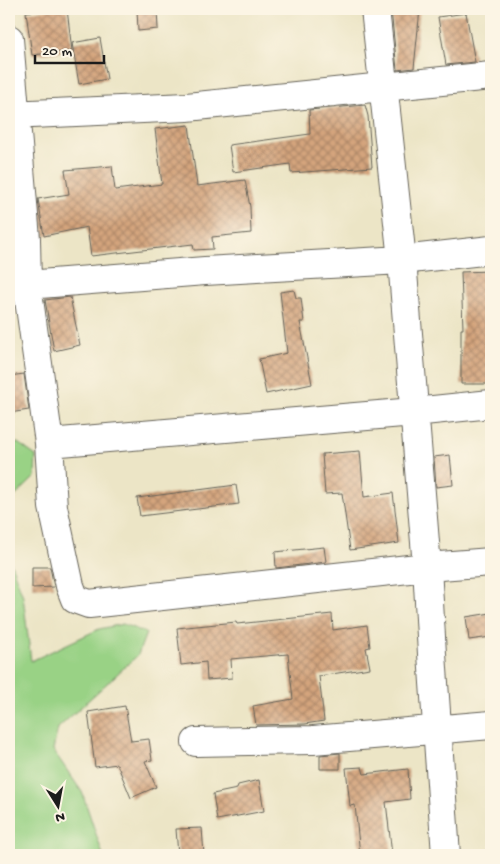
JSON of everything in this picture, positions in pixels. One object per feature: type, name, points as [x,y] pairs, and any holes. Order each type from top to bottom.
[{"type":"street","points":[[375,9],[402,260],[427,567],[446,855]]},
{"type":"street","points":[[9,39],[12,115],[26,238],[18,285],[49,443],[53,507],[70,586],[75,600],[89,604],[427,567],[491,562]]},
{"type":"street","points":[[12,115],[187,107],[491,76]]},
{"type":"street","points":[[18,285],[205,271],[402,260],[491,250]]},
{"type":"street","points":[[49,443],[491,404]]},
{"type":"street","points":[[196,742],[313,740],[491,725]]},
{"type":"green space","points":[[18,443],[36,456],[35,477],[9,502],[9,444]]},
{"type":"green space","points":[[9,558],[23,596],[31,661],[99,629],[123,624],[146,633],[138,655],[58,728],[53,750],[82,792],[103,855],[9,855]]},
{"type":"building","points":[[67,9],[72,51],[32,55],[26,12]]},
{"type":"building","points":[[137,9],[157,9],[158,29],[138,31]]},
{"type":"building","points":[[391,9],[420,9],[414,68],[397,70]]},
{"type":"building","points":[[466,13],[475,62],[446,65],[438,17]]},
{"type":"building","points":[[100,38],[107,79],[79,84],[72,43]]},
{"type":"building","points":[[365,105],[368,116],[372,167],[291,173],[290,164],[233,172],[229,145],[310,134],[309,110]]},
{"type":"building","points":[[189,125],[197,186],[245,180],[250,207],[251,233],[212,237],[213,249],[194,250],[193,244],[91,256],[87,227],[44,236],[38,199],[69,194],[65,170],[112,166],[115,190],[162,184],[155,129]]},
{"type":"building","points":[[491,271],[491,384],[461,384],[461,329],[463,329],[461,272]]},
{"type":"building","points":[[294,290],[296,298],[301,298],[304,322],[300,322],[312,384],[266,394],[259,359],[287,353],[280,292]]},
{"type":"building","points":[[70,297],[80,345],[54,351],[45,300]]},
{"type":"building","points":[[24,374],[29,410],[9,413],[9,376]]},
{"type":"building","points":[[360,451],[364,497],[393,493],[399,543],[350,550],[342,493],[325,494],[322,454]]},
{"type":"building","points":[[450,455],[453,485],[436,487],[434,457]]},
{"type":"building","points":[[236,485],[239,504],[140,516],[137,498]]},
{"type":"building","points":[[324,547],[326,562],[276,568],[275,552]]},
{"type":"building","points":[[32,567],[50,567],[54,587],[32,588]]},
{"type":"building","points":[[491,613],[491,637],[469,640],[466,617]]},
{"type":"building","points":[[332,614],[333,630],[367,625],[370,647],[366,648],[370,668],[319,676],[324,721],[305,724],[256,725],[253,706],[293,699],[288,654],[231,659],[232,678],[207,680],[206,662],[181,665],[177,628]]},
{"type":"building","points":[[125,706],[131,741],[149,739],[152,760],[145,761],[156,787],[131,798],[117,764],[95,767],[88,712]]},
{"type":"building","points":[[340,753],[340,769],[320,769],[320,755]]},
{"type":"building","points":[[362,767],[364,774],[408,769],[410,799],[386,802],[392,855],[360,855],[355,805],[350,806],[346,768]]},
{"type":"building","points":[[259,780],[264,811],[217,820],[213,794],[237,789],[238,785]]},
{"type":"building","points":[[202,828],[204,855],[178,855],[176,829]]}]
